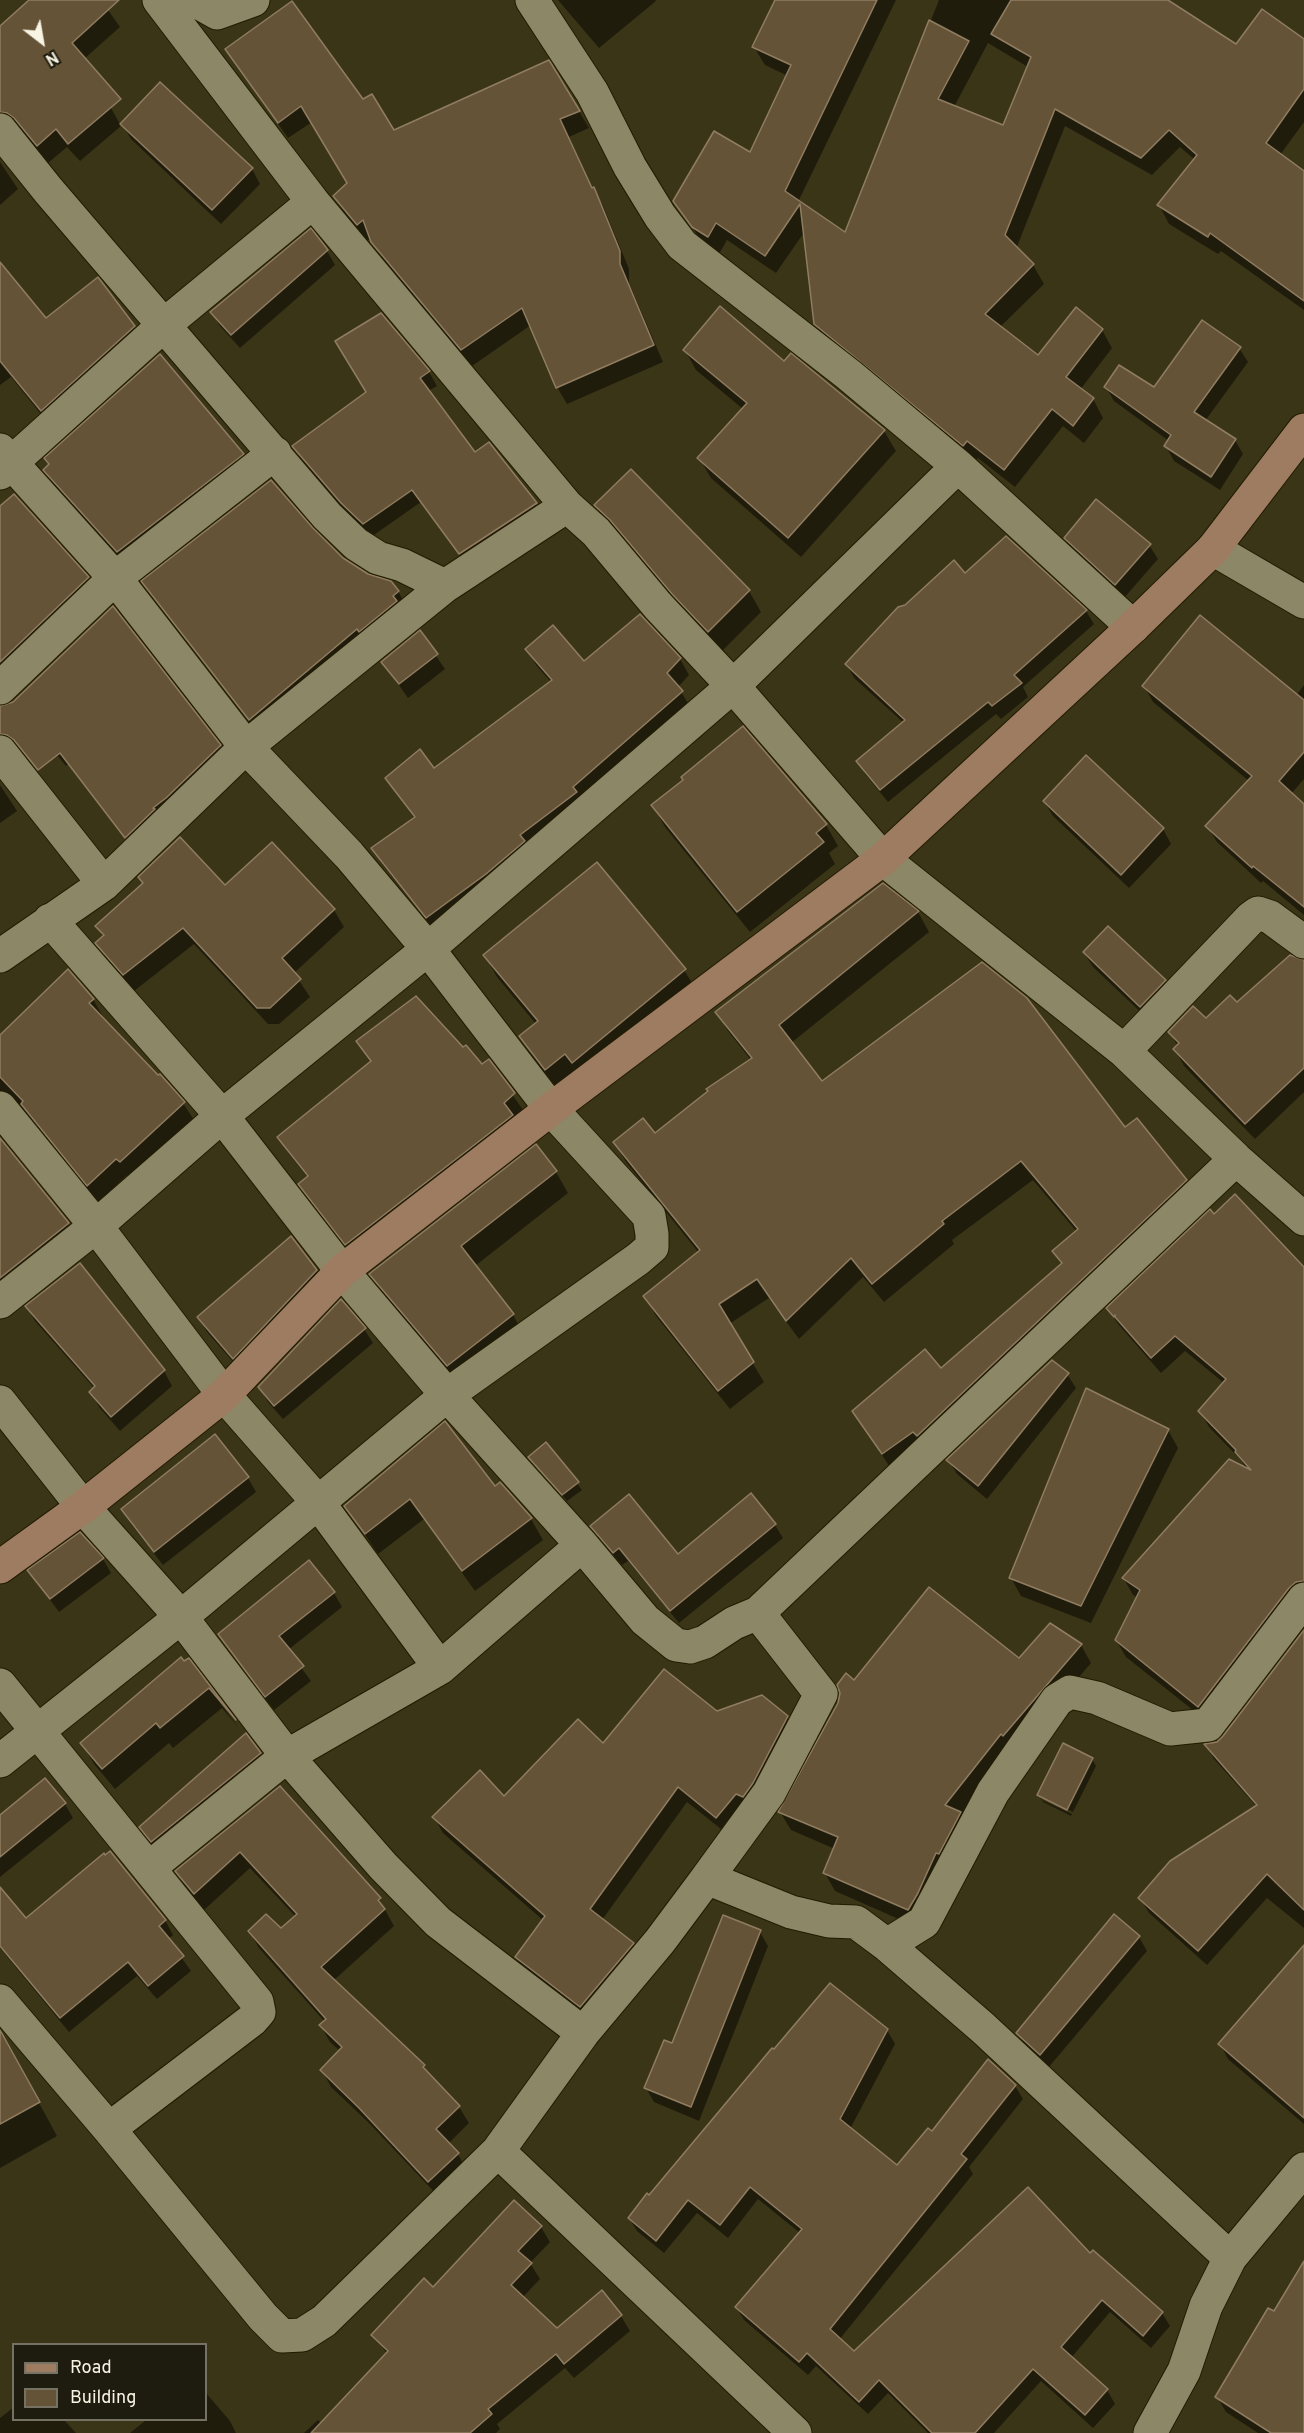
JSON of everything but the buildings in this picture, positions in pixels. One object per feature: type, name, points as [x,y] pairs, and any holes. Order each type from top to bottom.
[{"type":"street","points":[[159,0],[313,202],[567,506],[596,532],[658,606],[734,686],[883,859],[1124,1051],[1236,1159],[1304,1220]]},
{"type":"street","points":[[194,0],[217,13],[253,0]]},
{"type":"street","points":[[532,0],[592,92],[630,166],[660,216],[682,245],[849,375],[958,466],[1133,627]]},
{"type":"street","points":[[0,130],[327,516],[356,544],[378,558],[402,566],[445,586]]},
{"type":"street","points":[[0,1761],[181,1617],[317,1501],[447,1395],[652,1247],[650,1216],[551,1108],[428,949],[349,855],[246,747],[115,578],[4,462],[164,325],[313,202]]},
{"type":"street","points":[[0,1567],[83,1507],[224,1395],[342,1271],[551,1108],[883,859],[1133,627],[1213,549],[1304,430]]},
{"type":"street","points":[[0,688],[115,578],[275,453]]},
{"type":"street","points":[[0,1302],[96,1226],[222,1116],[428,949],[734,686],[958,466]]},
{"type":"street","points":[[0,956],[104,884],[246,747],[445,586],[567,506]]},
{"type":"street","points":[[1213,549],[1304,602]]},
{"type":"street","points":[[0,752],[104,884]]},
{"type":"street","points":[[1124,1051],[1258,913],[1270,917],[1304,942]]},
{"type":"street","points":[[50,921],[222,1116],[342,1271],[447,1395],[582,1545],[645,1620],[676,1645],[690,1647],[705,1642],[734,1623],[758,1613],[1236,1159]]},
{"type":"street","points":[[0,1108],[96,1226],[224,1395],[317,1501],[440,1668]]},
{"type":"street","points":[[0,1402],[83,1507],[181,1617],[287,1756],[383,1866],[438,1922],[583,2033]]},
{"type":"street","points":[[149,1868],[287,1756],[440,1668],[582,1545]]},
{"type":"street","points":[[887,1944],[924,1922],[993,1792],[1057,1700],[1070,1692],[1097,1698],[1170,1729],[1208,1725],[1304,1599]]},
{"type":"street","points":[[0,2001],[109,2129],[263,2317],[282,2336],[302,2335],[324,2321],[498,2151],[583,2033],[660,1941],[769,1793],[821,1694],[758,1613]]},
{"type":"street","points":[[0,1685],[257,2002],[259,2012],[252,2020],[109,2129]]},
{"type":"street","points":[[707,1878],[792,1912],[829,1921],[856,1922],[887,1944],[982,2028],[1230,2258]]},
{"type":"street","points":[[498,2151],[795,2433]]},
{"type":"street","points":[[1150,2433],[1184,2370],[1206,2306],[1230,2258],[1304,2169]]}]
